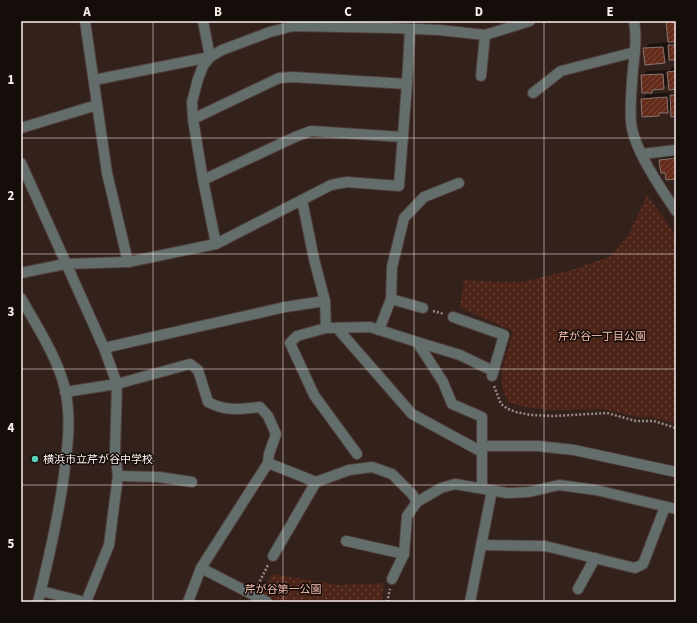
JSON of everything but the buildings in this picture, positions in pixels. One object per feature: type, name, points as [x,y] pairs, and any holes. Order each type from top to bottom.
[{"type":"street","points":[[85,21],[107,173],[128,262]]},
{"type":"street","points":[[203,21],[210,57],[203,66],[192,102],[193,119],[203,180],[216,244]]},
{"type":"street","points":[[94,80],[210,57],[222,50],[270,32],[293,26],[394,24],[410,30],[440,26],[485,35],[530,21]]},
{"type":"street","points":[[634,21],[636,32],[632,81],[631,122],[634,136],[657,183],[676,211]]},
{"type":"street","points":[[21,273],[65,264],[128,262],[216,244],[331,185],[347,182],[399,186],[410,30]]},
{"type":"street","points":[[481,76],[485,35]]},
{"type":"street","points":[[533,94],[561,71],[635,52]]},
{"type":"street","points":[[193,119],[279,78],[293,77],[407,84]]},
{"type":"street","points":[[21,128],[97,105]]},
{"type":"street","points":[[203,180],[295,136],[311,131],[403,137]]},
{"type":"street","points":[[642,154],[676,150]]},
{"type":"street","points":[[21,163],[104,348],[117,384],[115,452],[118,476],[109,545],[85,602],[41,591]]},
{"type":"street","points":[[379,330],[391,299],[392,267],[404,218],[424,197],[459,183]]},
{"type":"street","points":[[302,200],[314,259],[325,301],[326,328]]},
{"type":"street","points":[[21,298],[60,372],[69,411],[69,430],[54,538],[38,602]]},
{"type":"street","points":[[391,299],[423,308]]},
{"type":"street","points":[[104,348],[285,307],[325,301]]},
{"type":"street","points":[[357,454],[314,394],[290,343],[297,336],[326,328],[370,327],[460,355],[493,374],[504,335],[452,317]]},
{"type":"street","points":[[338,328],[412,414],[482,449],[538,446],[574,450],[676,472]]},
{"type":"street","points":[[417,342],[443,382],[452,404],[482,417],[482,449],[487,489],[481,545],[470,602]]},
{"type":"street","points":[[65,392],[117,384],[190,364],[198,370],[208,402],[218,408],[230,410],[260,407],[268,416],[276,434],[269,454],[268,463],[201,568],[188,602]]},
{"type":"street","points":[[268,463],[316,482]]},
{"type":"street","points":[[273,556],[316,482],[349,470],[372,467],[392,474],[412,494],[417,502]]},
{"type":"street","points":[[118,476],[160,477],[192,482]]},
{"type":"street","points":[[392,578],[404,554],[407,516],[417,502],[441,488],[456,484],[507,493],[529,492],[559,485],[596,490],[676,509]]},
{"type":"street","points":[[481,545],[545,546],[635,568],[643,564],[665,507]]},
{"type":"street","points":[[346,540],[404,554]]},
{"type":"street","points":[[578,589],[595,558]]},
{"type":"street","points":[[201,568],[254,591],[267,602]]},
{"type":"path","points":[[493,374],[496,394],[500,404],[508,410],[531,415],[554,416],[607,413],[636,421],[654,421],[676,428]]},
{"type":"path","points":[[254,591],[273,556]]},
{"type":"green space","name":"芹が谷一丁目公園","points":[[647,195],[676,236],[676,423],[651,417],[637,417],[604,409],[550,410],[525,407],[508,402],[502,388],[502,370],[513,331],[460,308],[464,280],[521,282],[569,271],[611,256],[629,234]]},
{"type":"green space","name":"芹が谷第一公園","points":[[272,574],[340,585],[384,583],[381,602],[279,602],[261,593]]},
{"type":"place","name":"横浜市立芹が谷中学校","points":[[35,459]]}]
